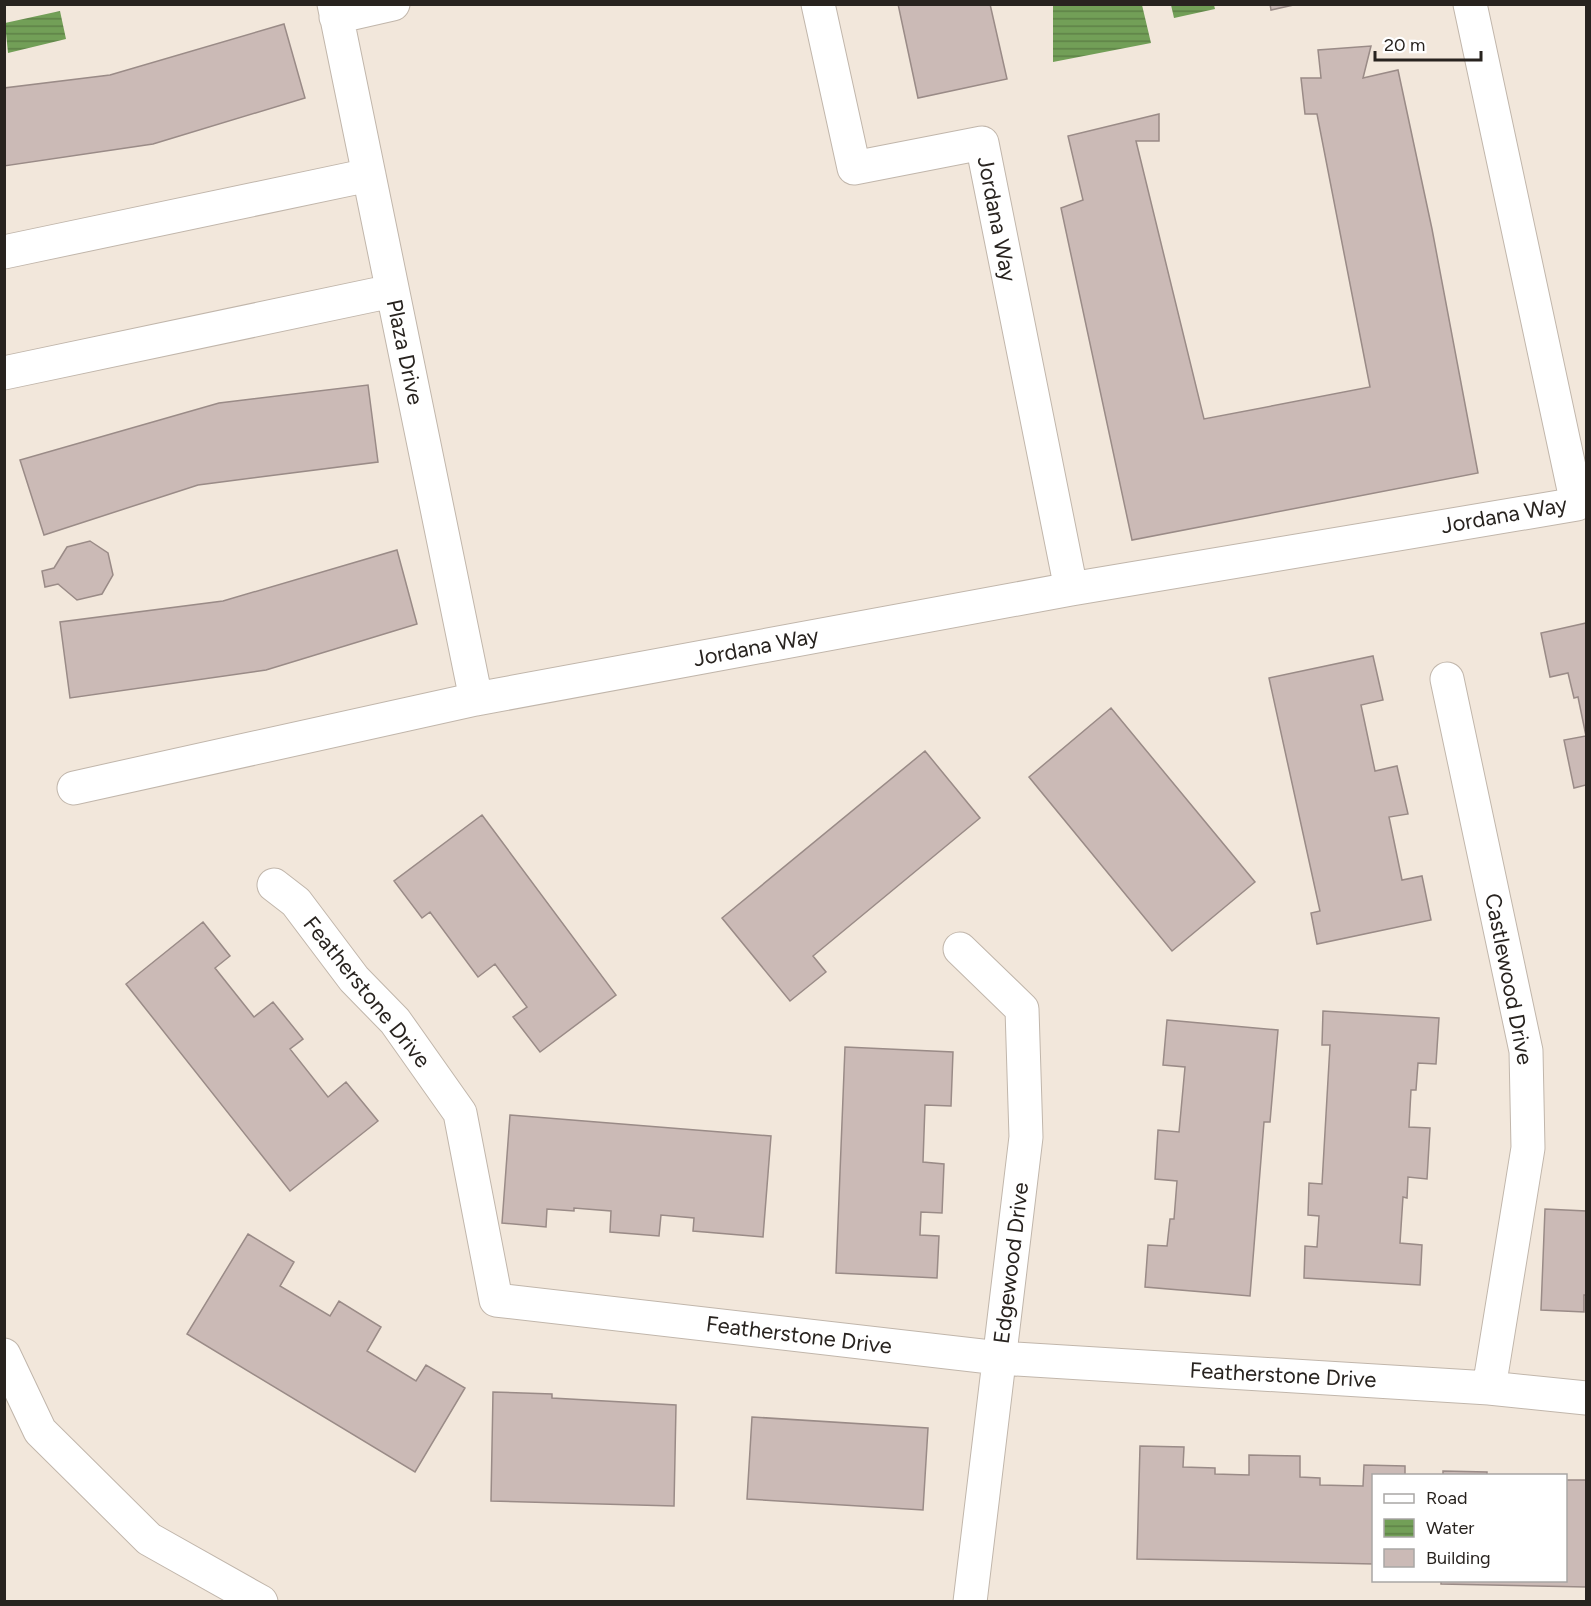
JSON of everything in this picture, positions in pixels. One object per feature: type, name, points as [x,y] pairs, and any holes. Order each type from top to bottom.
[{"type":"street","points":[[335,11],[393,4]]},
{"type":"street","name":"Jordana Way","points":[[818,4],[854,168],[982,142],[1071,589]]},
{"type":"street","name":"Jordana Way","points":[[74,788],[476,699],[1071,589],[1577,504],[1470,4]]},
{"type":"street","name":"Plaza Drive","points":[[335,11],[476,699]]},
{"type":"street","points":[[4,252],[369,175]]},
{"type":"street","points":[[4,373],[392,291]]},
{"type":"street","name":"Castlewood Drive","points":[[1447,679],[1526,1051],[1528,1148],[1489,1388]]},
{"type":"street","name":"Featherstone Drive","points":[[274,885],[296,902],[354,979],[395,1020],[460,1113],[496,1300],[999,1358],[1489,1388],[1587,1398]]},
{"type":"street","name":"Edgewood Drive","points":[[960,949],[1022,1010],[1026,1137],[970,1602]]},
{"type":"street","points":[[4,1355],[40,1431],[148,1539],[261,1602]]},
{"type":"water","points":[[1053,5],[1142,5],[1151,43],[1053,62]]},
{"type":"water","points":[[1171,5],[1214,5],[1215,9],[1174,18]]},
{"type":"water","points":[[60,11],[66,39],[8,53],[5,23]]},
{"type":"building","points":[[898,4],[990,4],[1007,79],[918,98]]},
{"type":"building","points":[[1270,4],[1298,4],[1271,10]]},
{"type":"building","points":[[284,24],[305,98],[153,144],[4,166],[4,88],[110,75]]},
{"type":"building","points":[[1371,46],[1363,78],[1398,70],[1432,229],[1478,473],[1132,540],[1061,208],[1083,200],[1068,136],[1159,114],[1159,141],[1136,141],[1204,419],[1370,387],[1317,114],[1305,114],[1301,78],[1321,78],[1318,50]]},
{"type":"building","points":[[368,385],[378,462],[198,485],[44,535],[20,460],[219,403]]},
{"type":"building","points":[[90,541],[108,553],[113,575],[102,594],[77,600],[58,584],[45,587],[42,571],[54,568],[67,547]]},
{"type":"building","points":[[397,550],[417,624],[266,670],[70,698],[60,622],[223,601]]},
{"type":"building","points":[[1586,623],[1586,736],[1578,697],[1574,698],[1568,673],[1550,677],[1541,633]]},
{"type":"building","points":[[1373,656],[1383,700],[1361,705],[1375,771],[1397,766],[1408,814],[1389,817],[1402,880],[1422,876],[1431,920],[1317,944],[1311,913],[1320,911],[1269,678]]},
{"type":"building","points":[[1111,708],[1255,882],[1172,951],[1029,777]]},
{"type":"building","points":[[1586,736],[1586,785],[1574,788],[1564,740]]},
{"type":"building","points":[[925,751],[980,818],[813,956],[826,972],[790,1001],[722,918]]},
{"type":"building","points":[[482,815],[616,995],[540,1052],[513,1017],[527,1007],[495,964],[478,977],[430,912],[422,918],[394,881]]},
{"type":"building","points":[[203,922],[230,956],[215,968],[254,1017],[273,1002],[303,1039],[290,1049],[328,1097],[346,1082],[378,1121],[290,1191],[126,984]]},
{"type":"building","points":[[1323,1011],[1439,1018],[1436,1064],[1418,1063],[1416,1090],[1411,1090],[1409,1127],[1430,1128],[1427,1179],[1408,1177],[1407,1198],[1403,1197],[1400,1243],[1422,1245],[1420,1285],[1304,1278],[1305,1246],[1317,1247],[1319,1216],[1308,1215],[1309,1183],[1322,1184],[1330,1045],[1322,1045]]},
{"type":"building","points":[[1167,1020],[1278,1030],[1270,1122],[1264,1122],[1250,1296],[1145,1287],[1148,1245],[1167,1246],[1170,1219],[1174,1219],[1177,1181],[1155,1179],[1158,1130],[1179,1132],[1185,1067],[1163,1065]]},
{"type":"building","points":[[845,1047],[953,1052],[951,1106],[925,1105],[923,1162],[944,1164],[942,1213],[921,1212],[920,1235],[939,1236],[937,1278],[836,1273]]},
{"type":"building","points":[[510,1115],[771,1136],[763,1237],[693,1231],[694,1218],[661,1215],[659,1236],[610,1232],[611,1211],[574,1208],[574,1211],[547,1209],[546,1227],[502,1223]]},
{"type":"building","points":[[1545,1209],[1586,1211],[1584,1312],[1541,1310]]},
{"type":"building","points":[[248,1234],[294,1262],[280,1286],[330,1316],[339,1301],[381,1327],[367,1351],[416,1381],[426,1365],[465,1388],[415,1472],[187,1334]]},
{"type":"building","points":[[493,1392],[552,1394],[552,1398],[676,1405],[674,1506],[491,1501]]},
{"type":"building","points":[[752,1417],[928,1428],[923,1510],[747,1499]]},
{"type":"building","points":[[1140,1446],[1184,1447],[1183,1467],[1215,1468],[1215,1474],[1249,1475],[1249,1455],[1300,1456],[1300,1477],[1320,1478],[1320,1485],[1363,1486],[1364,1465],[1405,1466],[1405,1474],[1372,1474],[1372,1564],[1137,1559]]},
{"type":"building","points":[[1443,1471],[1487,1472],[1487,1474],[1443,1474]]},
{"type":"building","points":[[1567,1480],[1586,1480],[1586,1587],[1441,1584],[1441,1582],[1567,1582]]}]
